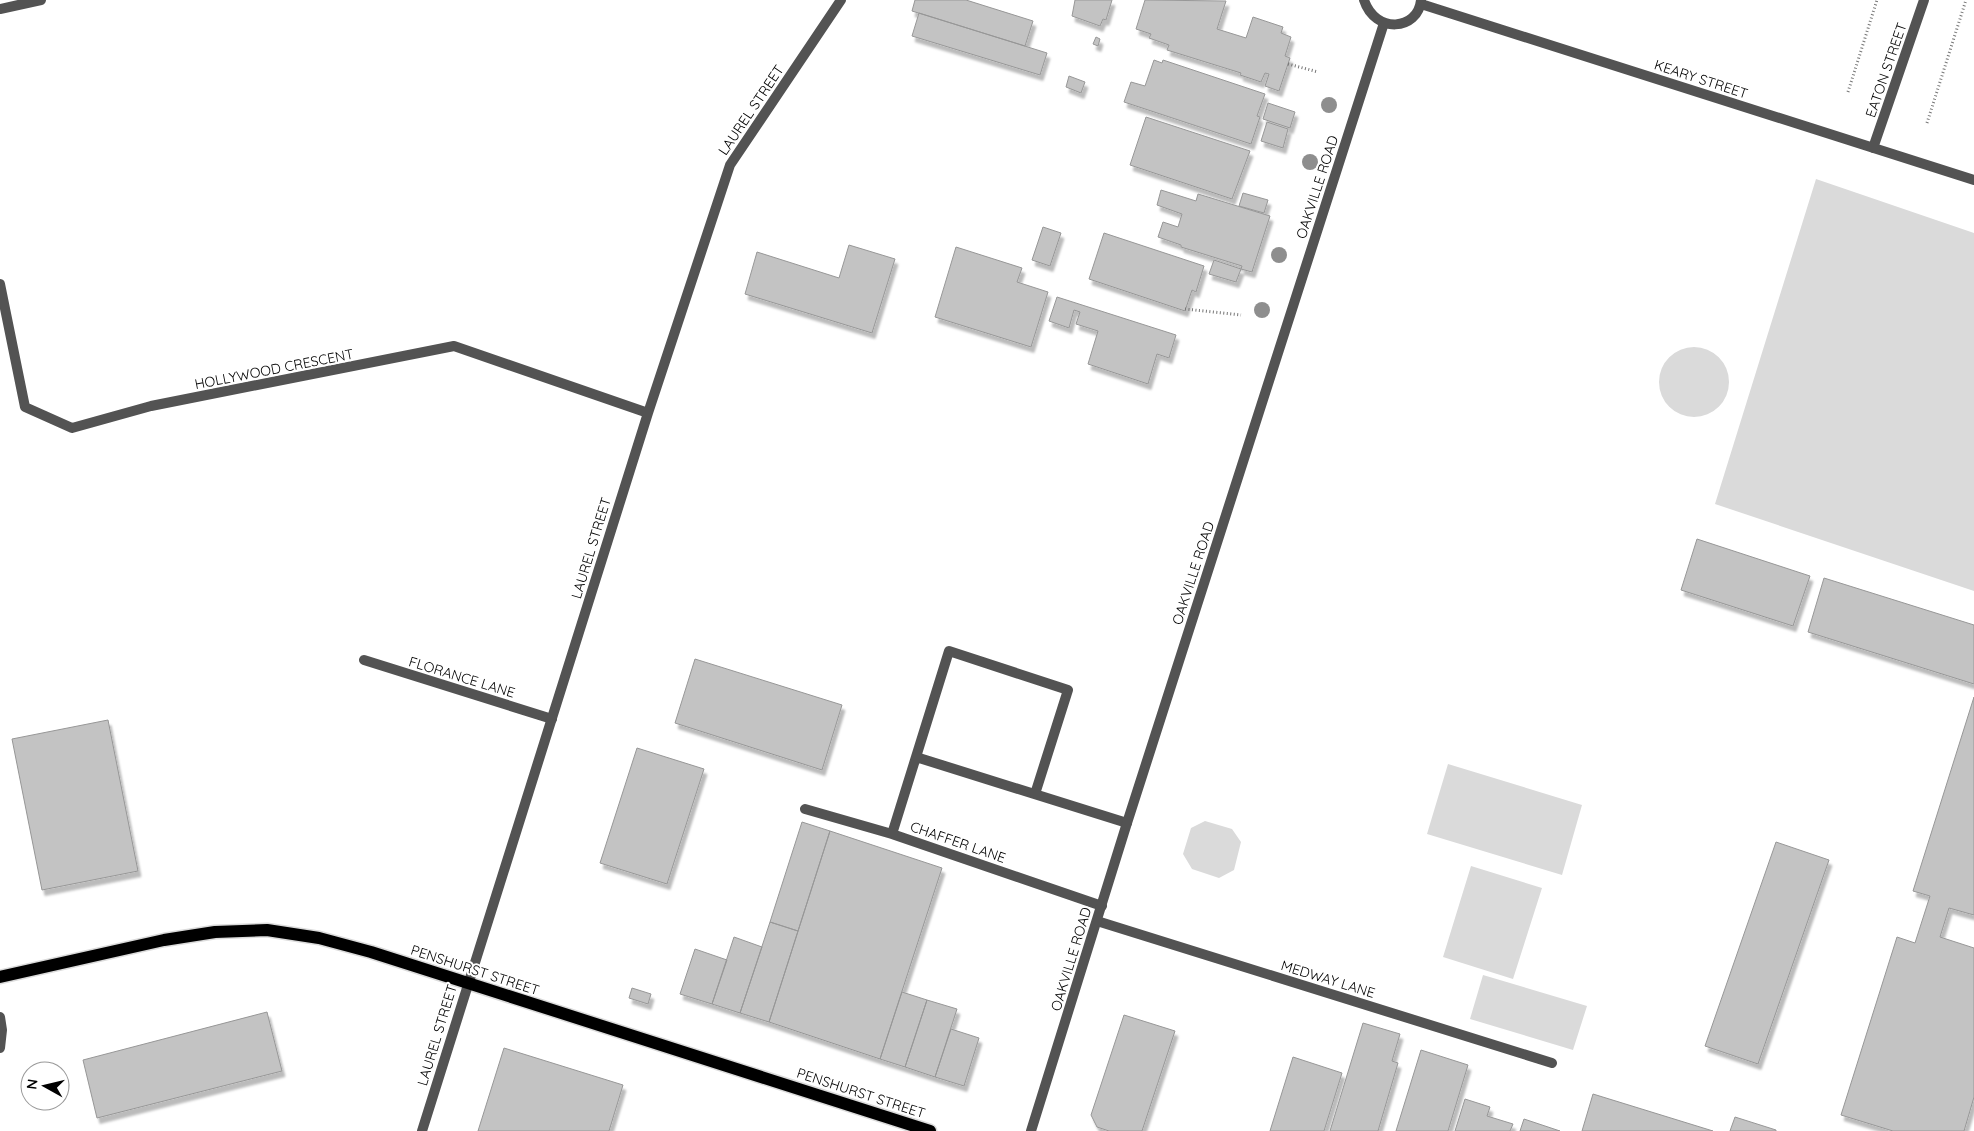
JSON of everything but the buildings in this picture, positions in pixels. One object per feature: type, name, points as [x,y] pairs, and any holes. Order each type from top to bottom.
[{"type":"main road","name":"PENSHURST STREET","points":[[0,977],[164,940],[215,932],[267,930],[319,938],[371,952],[930,1131]]},
{"type":"street","points":[[0,9],[41,0]]},
{"type":"street","name":"LAUREL STREET","points":[[422,1131],[648,413],[730,164],[841,0]]},
{"type":"street","points":[[1364,0],[1367,9],[1374,18],[1384,23],[1396,24],[1406,22],[1415,14],[1421,2]]},
{"type":"street","name":"EATON STREET","points":[[1873,148],[1924,0]]},
{"type":"street","name":"KEARY STREET","points":[[1421,2],[1974,180]]},
{"type":"street","name":"OAKVILLE ROAD","points":[[1031,1131],[1127,823],[1384,23]]},
{"type":"street","name":"HOLLYWOOD CRESCENT","points":[[0,284],[25,407],[72,428],[151,406],[454,346],[648,413]]},
{"type":"street","points":[[892,834],[949,650],[1068,690],[1035,794]]},
{"type":"street","name":"FLORANCE LANE","points":[[364,660],[552,719]]},
{"type":"street","points":[[916,756],[1127,823]]},
{"type":"street","name":"CHAFFER LANE","points":[[804,809],[892,834],[1102,906]]},
{"type":"street","name":"MEDWAY LANE","points":[[1097,921],[1552,1063]]},
{"type":"street","points":[[0,1017],[2,1030],[0,1048]]},
{"type":"path","name":"EATON STREET","points":[[1848,92],[1877,0]]},
{"type":"path","points":[[1927,123],[1966,0]]},
{"type":"path","points":[[1288,64],[1318,72]]},
{"type":"path","points":[[1185,309],[1240,315]]},
{"type":"shaded area","points":[[1816,179],[1974,233],[1974,591],[1715,504]]},
{"type":"shaded area","points":[[1687,347],[1701,347],[1714,352],[1724,362],[1729,375],[1729,389],[1724,402],[1714,412],[1701,417],[1687,417],[1674,412],[1664,402],[1659,389],[1659,375],[1664,362],[1674,352]]},
{"type":"shaded area","points":[[1448,764],[1582,805],[1562,875],[1427,834]]},
{"type":"shaded area","points":[[1205,821],[1232,829],[1241,842],[1234,870],[1219,878],[1192,869],[1183,854],[1191,828]]},
{"type":"shaded area","points":[[1471,866],[1542,888],[1513,979],[1443,957]]},
{"type":"shaded area","points":[[1483,975],[1587,1006],[1573,1050],[1470,1019]]}]
